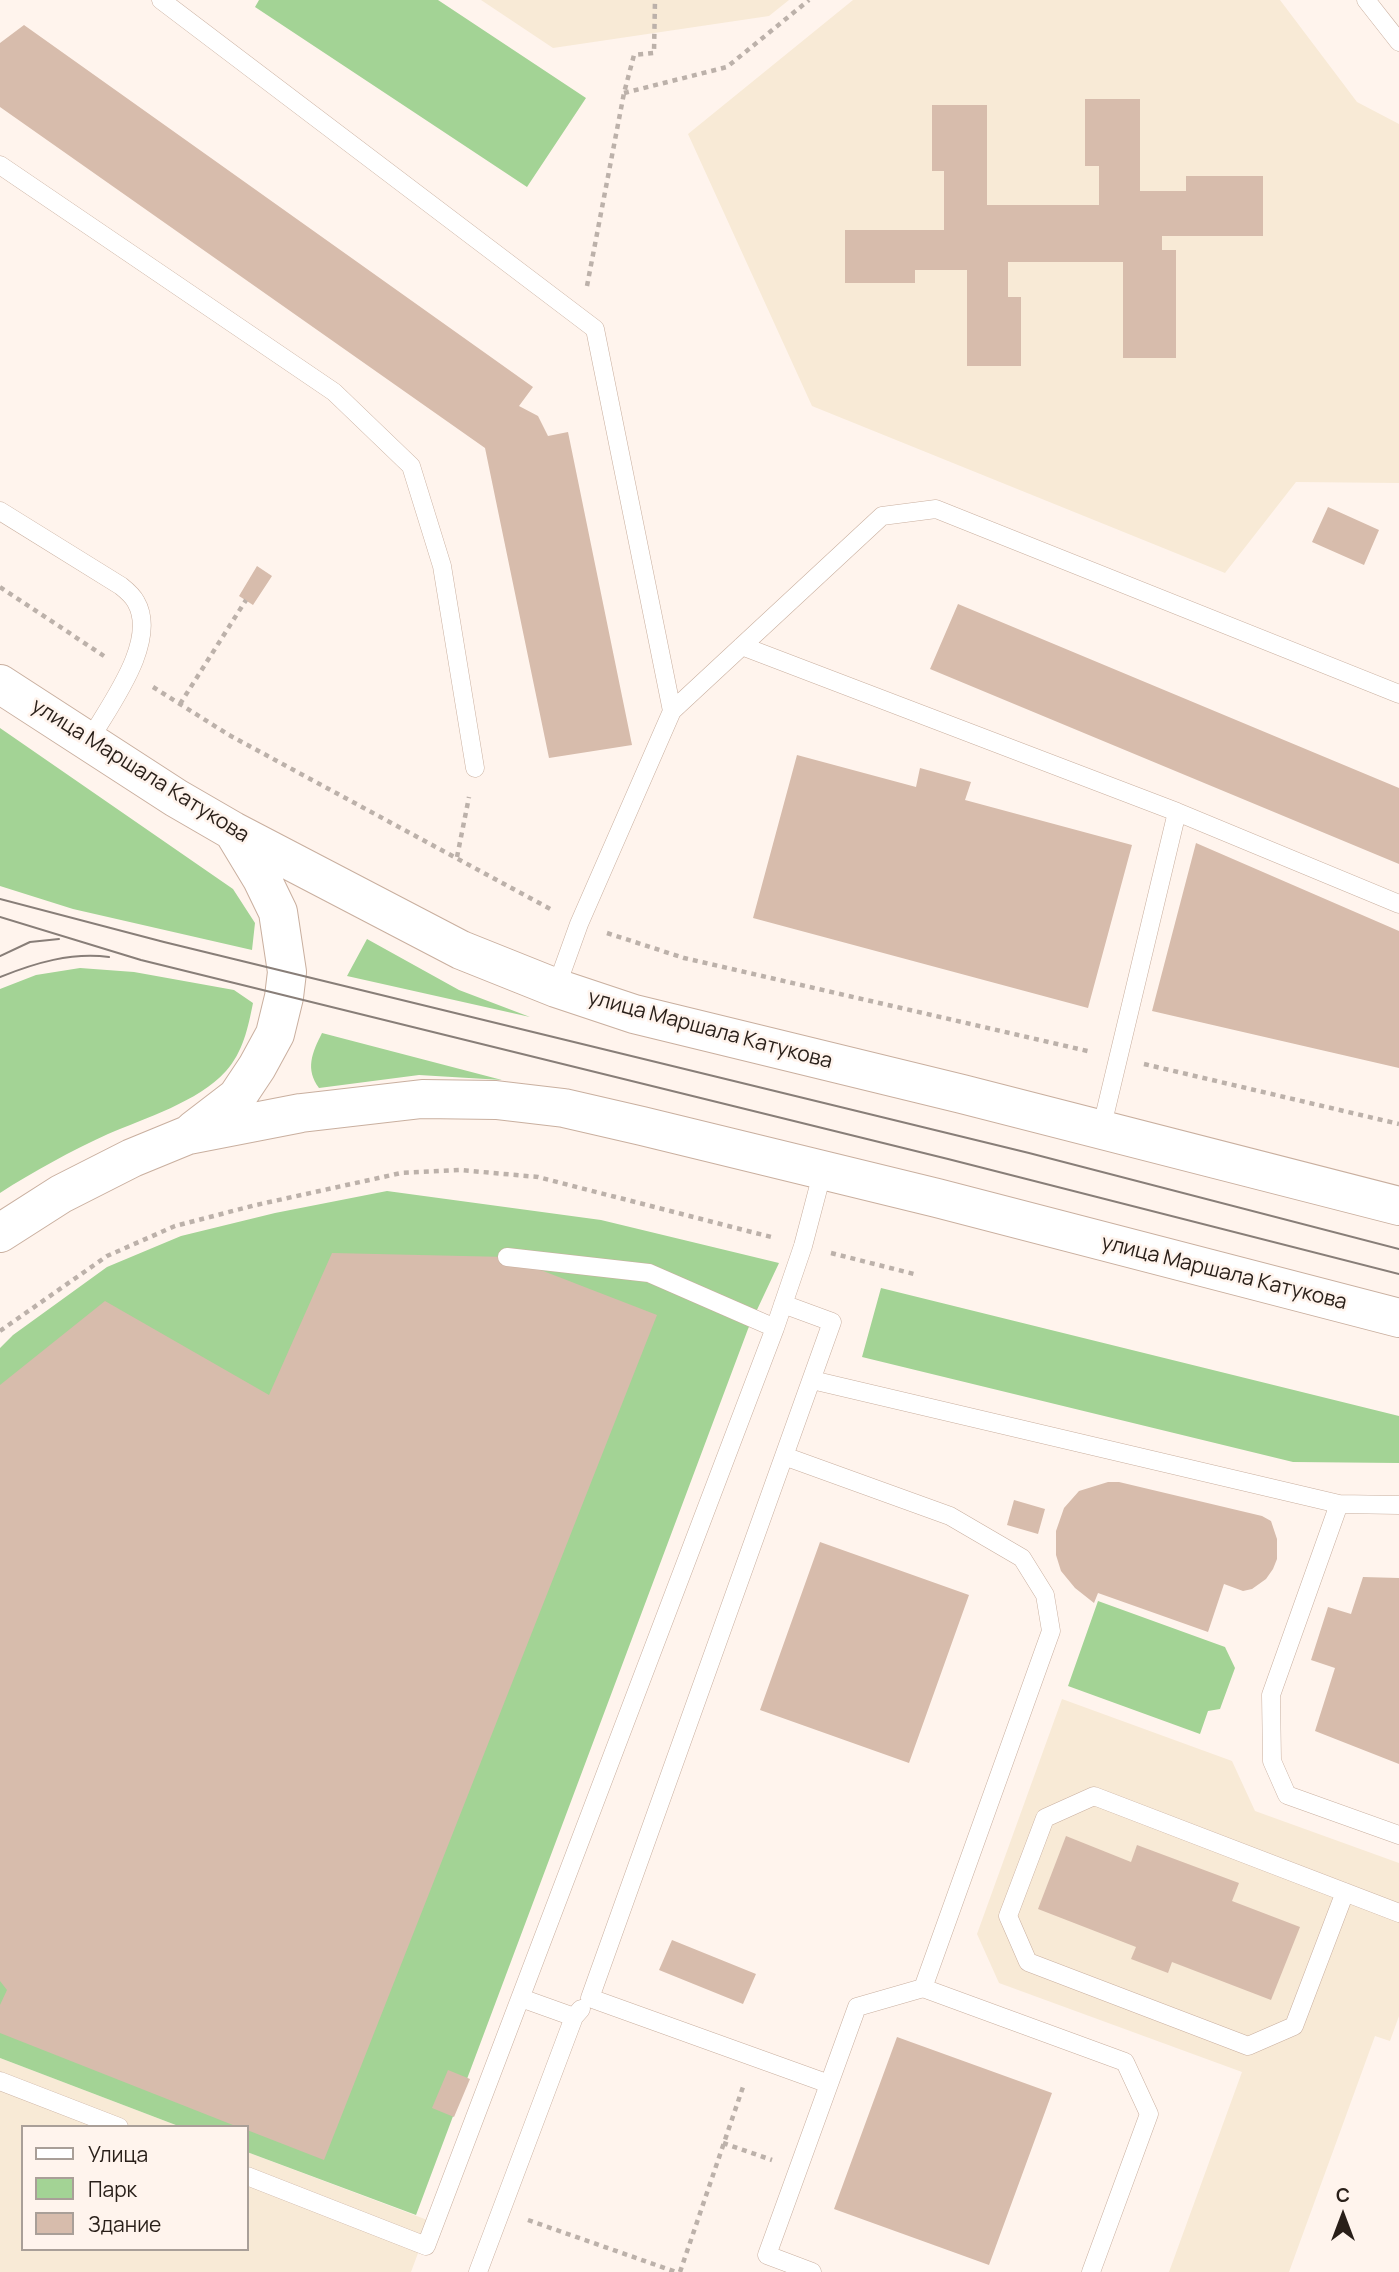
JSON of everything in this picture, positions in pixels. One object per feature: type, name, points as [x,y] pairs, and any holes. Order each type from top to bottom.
[{"type":"main road","name":"улица Маршала Катукова","points":[[2,686],[176,798],[233,831],[461,950],[556,988],[634,1014],[1399,1206]]},
{"type":"main road","points":[[188,1135],[237,1097],[275,1034],[284,997],[287,972],[278,912],[233,831]]},
{"type":"main road","name":"улица Маршала Катукова","points":[[0,1233],[61,1194],[132,1158],[188,1135],[301,1113],[395,1102],[422,1099],[496,1100],[564,1108],[823,1170],[1399,1318]]},
{"type":"lane","points":[[161,0],[595,329],[672,711]]},
{"type":"lane","points":[[1366,0],[1399,42]]},
{"type":"lane","points":[[0,165],[334,392],[411,466],[442,566],[475,768]]},
{"type":"lane","points":[[556,988],[579,925],[672,711],[882,516],[936,509],[1399,694]]},
{"type":"lane","points":[[0,510],[121,586],[136,602],[141,623],[140,649],[89,741]]},
{"type":"lane","points":[[742,646],[1177,811],[1399,904]]},
{"type":"lane","points":[[1101,1130],[1177,811]]},
{"type":"lane","points":[[248,2176],[426,2246],[775,1328],[803,1246],[823,1170]]},
{"type":"lane","points":[[507,1256],[649,1273],[775,1328]]},
{"type":"lane","points":[[478,2272],[574,2017],[590,1998],[832,1322],[783,1304]]},
{"type":"lane","points":[[812,1380],[1339,1504],[1399,1505]]},
{"type":"lane","points":[[784,1456],[950,1516],[1022,1558],[1045,1595],[1051,1631],[923,1988]]},
{"type":"lane","points":[[1339,1504],[1271,1696],[1272,1761],[1287,1795],[1399,1835]]},
{"type":"lane","points":[[1345,1892],[1294,2026],[1248,2046],[1028,1962],[1008,1916],[1045,1818],[1094,1796],[1345,1892],[1399,1913]]},
{"type":"lane","points":[[813,2272],[767,2255],[857,2007],[923,1988],[1125,2062],[1149,2114],[1091,2272]]},
{"type":"lane","points":[[521,1998],[574,2017]]},
{"type":"lane","points":[[590,1998],[829,2084]]},
{"type":"lane","points":[[0,2081],[114,2125]]},
{"type":"path","points":[[580,317],[624,93],[634,55],[654,53],[655,0]]},
{"type":"path","points":[[624,93],[727,67],[809,0]]},
{"type":"path","points":[[0,587],[64,631],[229,735],[579,925],[684,958],[1399,1124]]},
{"type":"path","points":[[180,704],[246,600]]},
{"type":"path","points":[[457,857],[475,768]]},
{"type":"path","points":[[0,1331],[107,1256],[175,1226],[256,1205],[401,1174],[460,1170],[538,1177],[918,1275]]},
{"type":"path","points":[[501,2210],[678,2272],[753,2057]]},
{"type":"path","points":[[723,2143],[799,2168]]},
{"type":"shaded area","points":[[481,0],[789,0],[769,16],[553,48]]},
{"type":"shaded area","points":[[853,0],[1280,0],[1357,102],[1399,124],[1399,483],[1296,482],[1225,573],[812,406],[688,134]]},
{"type":"shaded area","points":[[1062,1699],[1232,1761],[1255,1811],[1399,1863],[1399,2016],[1390,2041],[1375,2036],[1289,2272],[1169,2272],[1242,2072],[999,1983],[977,1934]]},
{"type":"shaded area","points":[[0,2058],[176,2125],[21,2125],[21,2251],[248,2251],[248,2152],[430,2221],[411,2272],[0,2272]]},
{"type":"green space","points":[[259,0],[438,0],[586,98],[527,187],[255,7]]},
{"type":"green space","points":[[0,728],[233,889],[255,923],[252,950],[73,909],[0,886]]},
{"type":"green space","points":[[367,939],[459,990],[530,1017],[347,976]]},
{"type":"green space","points":[[80,968],[134,972],[234,990],[253,1003],[244,1039],[237,1056],[226,1071],[201,1092],[80,1147],[0,1193],[0,989],[36,975]]},
{"type":"green space","points":[[322,1033],[502,1080],[419,1075],[319,1088],[311,1068],[315,1047]]},
{"type":"green space","points":[[387,1191],[601,1220],[779,1263],[748,1329],[416,2215],[248,2152],[248,2125],[176,2125],[0,2058],[0,1348],[13,1335],[107,1267],[181,1236],[275,1213]]},
{"type":"green space","points":[[881,1288],[1399,1416],[1399,1463],[1293,1462],[862,1357]]},
{"type":"green space","points":[[1098,1601],[1225,1647],[1235,1668],[1220,1709],[1208,1711],[1200,1734],[1068,1686]]},
{"type":"building","points":[[24,25],[533,387],[519,406],[538,416],[548,436],[568,432],[632,745],[549,758],[485,448],[0,107],[0,43]]},
{"type":"building","points":[[1085,99],[1140,99],[1140,191],[1186,191],[1186,176],[1263,176],[1263,236],[1162,236],[1162,250],[1176,250],[1176,358],[1123,358],[1123,262],[1008,262],[1008,297],[1021,297],[1021,366],[967,366],[967,270],[915,270],[915,283],[845,283],[845,230],[944,230],[944,171],[932,171],[932,105],[987,105],[987,205],[1099,205],[1099,166],[1085,166]]},
{"type":"building","points":[[1328,507],[1379,530],[1364,565],[1312,542]]},
{"type":"building","points":[[257,566],[272,576],[253,605],[239,596]]},
{"type":"building","points":[[958,604],[1399,788],[1399,864],[930,669]]},
{"type":"building","points":[[797,755],[916,787],[920,768],[971,782],[965,800],[1132,845],[1088,1008],[753,918]]},
{"type":"building","points":[[1196,843],[1399,931],[1399,1068],[1152,1011]]},
{"type":"building","points":[[332,1253],[507,1257],[657,1315],[324,2160],[248,2130],[248,2125],[233,2125],[0,2033],[0,2005],[7,1990],[0,1981],[0,1385],[105,1301],[269,1395]]},
{"type":"building","points":[[1108,1482],[1119,1482],[1262,1516],[1271,1521],[1277,1539],[1277,1559],[1273,1569],[1266,1579],[1252,1589],[1243,1591],[1224,1584],[1208,1632],[1098,1593],[1094,1603],[1075,1588],[1061,1571],[1056,1555],[1056,1531],[1064,1508],[1079,1491]]},
{"type":"building","points":[[1014,1500],[1045,1509],[1038,1534],[1007,1525]]},
{"type":"building","points":[[820,1542],[969,1595],[909,1763],[760,1710]]},
{"type":"building","points":[[1363,1577],[1399,1578],[1399,1764],[1315,1731],[1335,1668],[1311,1660],[1328,1607],[1351,1614]]},
{"type":"building","points":[[1066,1836],[1131,1862],[1137,1845],[1239,1883],[1232,1901],[1300,1927],[1271,2000],[1172,1962],[1168,1973],[1131,1959],[1136,1947],[1038,1909]]},
{"type":"building","points":[[672,1940],[756,1974],[743,2004],[659,1970]]},
{"type":"building","points":[[897,2037],[1052,2093],[989,2265],[834,2209]]},
{"type":"building","points":[[448,2070],[470,2079],[454,2117],[432,2108]]},
{"type":"tram line","points":[[0,899],[164,942],[1029,1153],[1399,1249]]},
{"type":"tram line","points":[[0,917],[141,960],[948,1159],[1399,1274]]},
{"type":"tram line","points":[[0,956],[30,942],[59,939]]},
{"type":"tram line","points":[[0,977],[26,967],[67,957],[109,957]]}]
